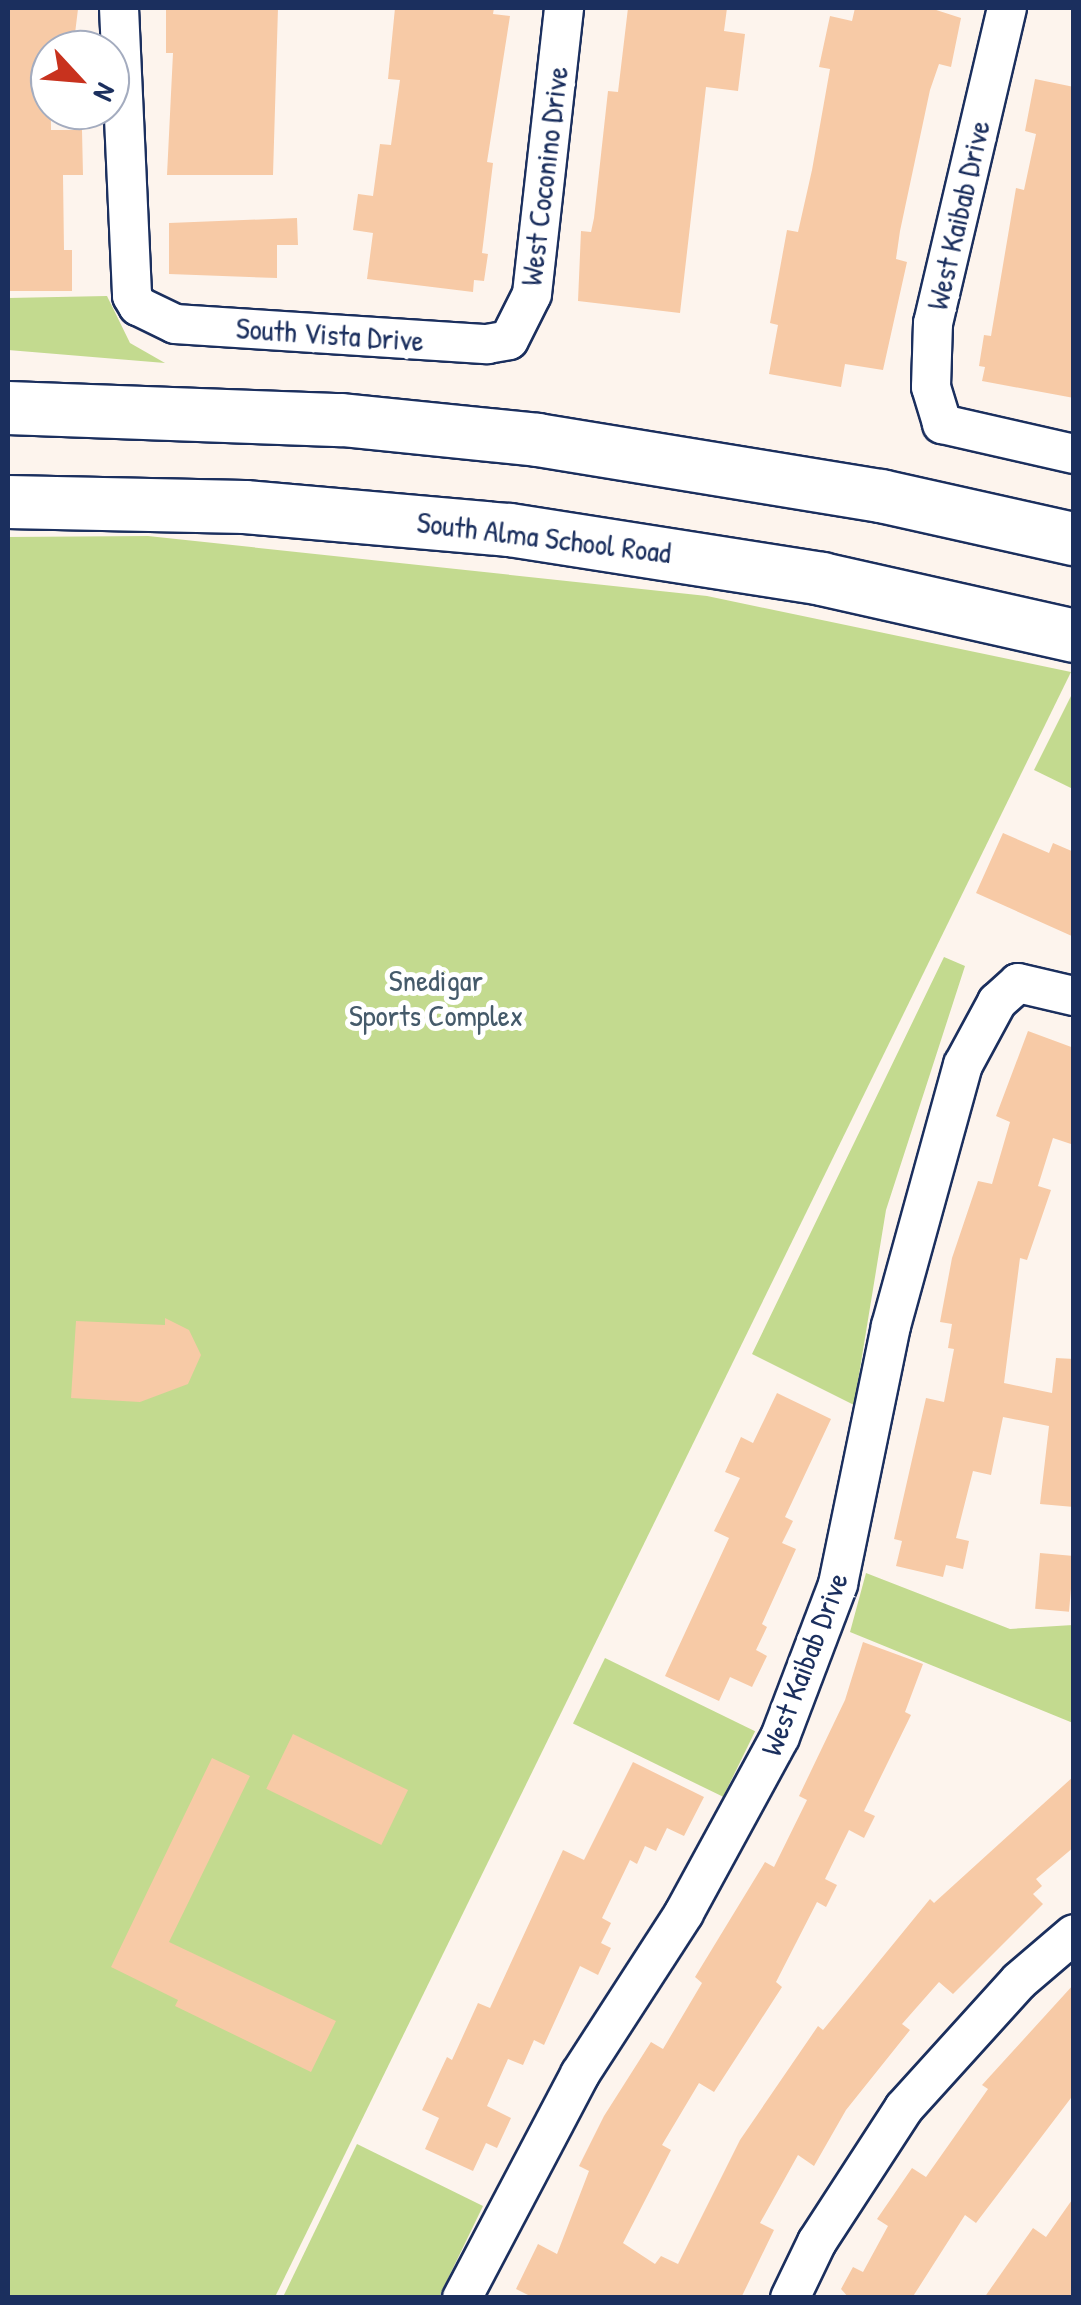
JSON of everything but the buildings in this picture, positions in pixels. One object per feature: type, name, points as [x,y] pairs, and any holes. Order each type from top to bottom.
[{"type":"main road","points":[[8,408],[342,420],[538,440],[843,489],[1074,539]]},
{"type":"main road","name":"South Alma School Road","points":[[8,502],[245,507],[510,530],[822,579],[1074,636]]},
{"type":"street","name":"South Vista Drive","points":[[119,8],[132,296],[151,316],[175,324],[487,344],[509,340]]},
{"type":"street","name":"West Coconino Drive","points":[[509,340],[532,294],[564,8]]},
{"type":"street","name":"West Kaibab Drive","points":[[1006,8],[932,322],[931,387],[942,424],[1074,454]]},
{"type":"street","name":"West Kaibab Drive","points":[[462,2298],[580,2074],[684,1913],[780,1737],[838,1584],[891,1326],[957,1084],[997,1002],[1018,983],[1074,996]]},
{"type":"street","points":[[790,2298],[817,2242],[904,2108],[1019,1981],[1074,1934]]},
{"type":"green space","points":[[107,296],[130,343],[165,363],[8,350],[8,298]]},
{"type":"green space","name":"Snedigar Sports Complex","points":[[148,536],[707,596],[1071,672],[275,2297],[8,2297],[8,537]]},
{"type":"green space","points":[[1073,692],[1073,789],[1034,770]]},
{"type":"green space","points":[[944,957],[965,966],[886,1210],[854,1405],[752,1354]]},
{"type":"green space","points":[[866,1573],[1010,1629],[1073,1625],[1073,1723],[850,1632]]},
{"type":"green space","points":[[605,1658],[755,1731],[723,1797],[573,1724]]},
{"type":"green space","points":[[357,2144],[483,2206],[439,2297],[283,2297]]}]
